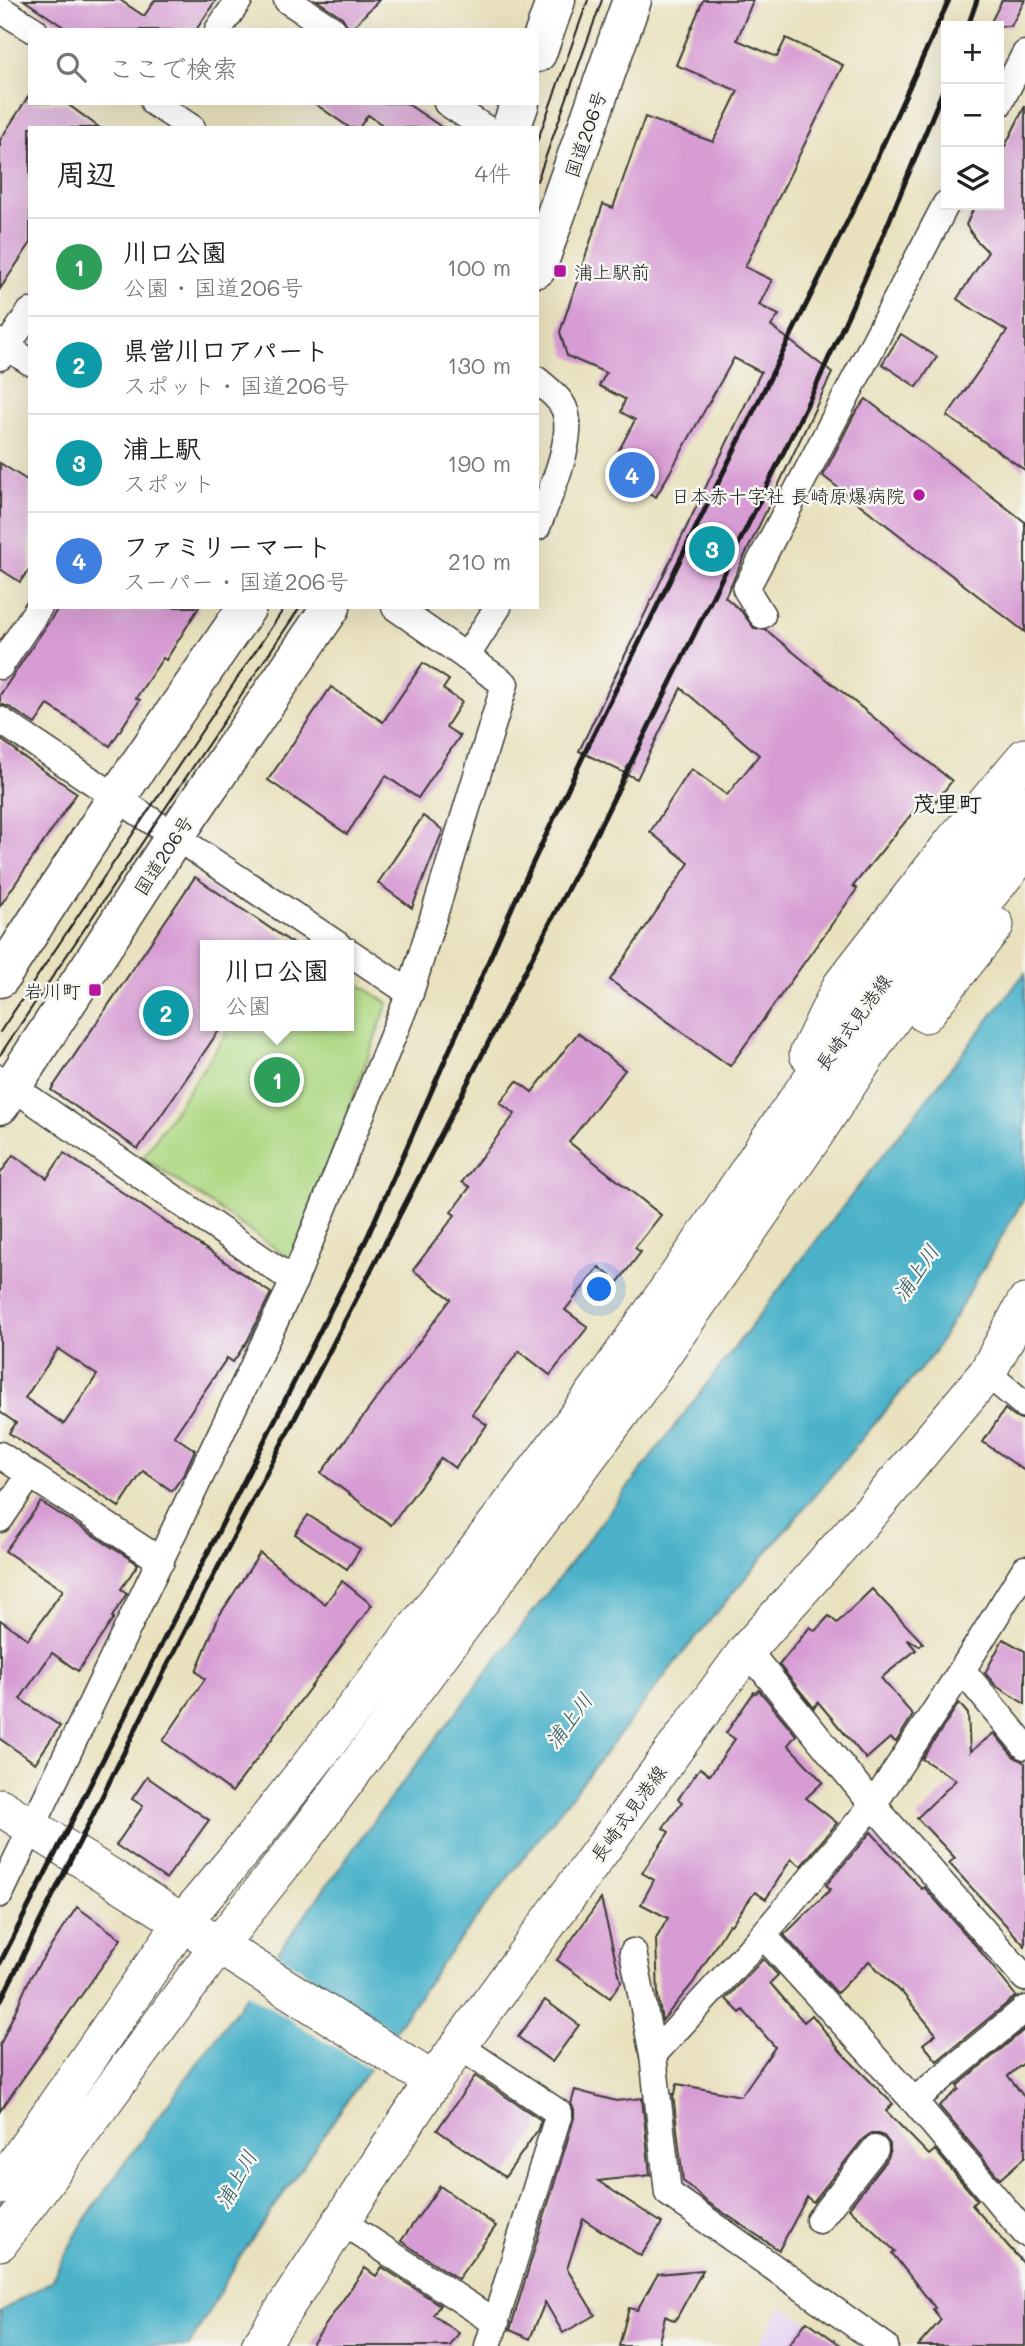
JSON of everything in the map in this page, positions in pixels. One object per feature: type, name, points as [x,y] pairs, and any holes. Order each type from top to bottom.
[{"type":"highway","points":[[539,47],[556,0]]},
{"type":"highway","name":"国道206号","points":[[539,262],[632,0]]},
{"type":"highway","points":[[512,126],[519,105]]},
{"type":"highway","points":[[0,978],[117,797],[246,609]]},
{"type":"highway","name":"国道206号","points":[[4,1089],[330,609]]},
{"type":"main road","points":[[770,1138],[841,986],[953,842],[1025,757]]},
{"type":"main road","name":"長崎式見港線","points":[[709,1260],[770,1138],[869,998],[1025,804]]},
{"type":"main road","name":"長崎式見港線","points":[[709,1260],[810,1142],[883,1031],[939,954],[1025,851]]},
{"type":"main road","points":[[810,1142],[892,1056],[1025,889]]},
{"type":"main road","points":[[0,2186],[182,1923],[285,1797],[600,1386],[709,1260]]},
{"type":"main road","points":[[0,2242],[230,1954],[305,1836],[635,1394],[709,1260]]},
{"type":"main road","name":"長崎式見港線","points":[[260,2346],[341,2221],[419,2073],[459,2046],[747,1650],[882,1499],[987,1373],[1025,1303]]},
{"type":"main road","points":[[0,1807],[419,2073]]},
{"type":"street","points":[[219,28],[239,0]]},
{"type":"street","points":[[287,0],[330,28]]},
{"type":"street","points":[[0,9],[31,28]]},
{"type":"street","points":[[1004,94],[1025,54]]},
{"type":"street","points":[[450,105],[482,126]]},
{"type":"street","points":[[160,111],[188,126]]},
{"type":"street","points":[[762,615],[746,589],[943,210]]},
{"type":"street","points":[[28,315],[2,348],[28,361]]},
{"type":"street","points":[[539,382],[562,404],[568,434],[539,522]]},
{"type":"street","points":[[0,666],[38,609]]},
{"type":"street","points":[[0,1894],[294,1281],[410,993],[505,684],[398,609]]},
{"type":"street","points":[[466,657],[497,609]]},
{"type":"street","points":[[0,720],[331,940]]},
{"type":"street","points":[[354,955],[410,993]]},
{"type":"street","points":[[4,1089],[294,1281]]},
{"type":"street","points":[[987,1373],[1025,1405]]},
{"type":"street","points":[[0,1455],[161,1561]]},
{"type":"street","points":[[0,1519],[30,1475]]},
{"type":"street","points":[[653,2055],[763,1935],[873,1805],[1025,1569]]},
{"type":"street","points":[[747,1650],[873,1805],[1025,1978]]},
{"type":"street","points":[[962,1670],[1025,1746]]},
{"type":"street","points":[[763,1935],[914,2101],[1025,2233]]},
{"type":"street","points":[[632,1952],[653,2055],[668,2193],[885,2346]]},
{"type":"street","points":[[914,2101],[1025,2009]]},
{"type":"street","points":[[341,2221],[492,2335],[559,2113],[459,2046]]},
{"type":"street","points":[[819,2220],[876,2149]]},
{"type":"shaded area","points":[[782,2306],[846,2346],[758,2346]]},
{"type":"green space","points":[[354,981],[388,1003],[292,1260],[143,1157],[229,1031],[354,1031]]},
{"type":"water","name":"浦上川","points":[[1025,973],[1025,1197],[933,1354],[682,1654],[441,1964],[238,2260],[189,2346],[0,2346],[0,2312],[51,2281],[81,2226],[116,2175],[381,1811],[816,1241]]},
{"type":"pier","points":[[274,1951],[397,2034],[372,2070],[245,1992]]},
{"type":"building","points":[[24,0],[120,0],[144,16],[155,0],[216,0],[197,28],[65,28]]},
{"type":"building","points":[[316,0],[379,0],[352,28],[349,28],[342,17]]},
{"type":"building","points":[[703,0],[753,0],[737,40],[777,57],[786,38],[843,65],[745,267],[772,280],[759,305],[779,315],[771,326],[832,373],[725,597],[741,611],[754,628],[766,630],[952,781],[936,801],[927,795],[853,886],[857,889],[730,1066],[610,980],[689,863],[650,832],[691,769],[727,795],[759,755],[681,688],[637,779],[579,751],[761,372],[734,358],[656,497],[608,471],[635,420],[621,412],[625,399],[599,386],[606,373],[567,356],[560,332],[603,204],[613,208],[645,117],[713,142],[738,91],[676,65]]},
{"type":"building","points":[[1002,0],[1025,0],[1011,26],[1004,26],[1004,21],[992,21]]},
{"type":"building","points":[[28,97],[28,105],[69,105],[97,126],[28,126],[28,247],[0,289],[0,140]]},
{"type":"building","points":[[317,105],[409,105],[440,126],[384,126],[368,115],[360,126],[347,126]]},
{"type":"building","points":[[1025,106],[1025,470],[947,416],[1007,331],[957,299],[988,252],[966,225],[973,210],[1004,210],[1004,148]]},
{"type":"building","points":[[901,334],[937,357],[917,387],[882,364]]},
{"type":"building","name":"日本赤十字社 長崎原爆病院","points":[[866,399],[1025,522],[1025,632],[823,476],[854,415]]},
{"type":"building","points":[[0,463],[28,481],[28,571],[20,582],[0,569]]},
{"type":"building","points":[[58,609],[198,609],[166,660],[163,658],[136,698],[140,700],[110,746],[48,705],[35,724],[0,704],[0,695]]},
{"type":"building","points":[[423,663],[449,680],[443,689],[462,702],[446,727],[460,736],[418,798],[386,776],[347,834],[268,780],[331,687],[383,722]]},
{"type":"building","points":[[0,739],[77,793],[0,906]]},
{"type":"building","points":[[423,816],[443,830],[412,908],[378,883]]},
{"type":"building","points":[[195,877],[288,940],[200,940],[200,1031],[219,1031],[138,1149],[51,1090]]},
{"type":"building","points":[[578,1033],[625,1070],[569,1142],[661,1215],[635,1248],[641,1252],[618,1282],[599,1267],[565,1310],[588,1327],[550,1375],[519,1351],[472,1414],[487,1425],[455,1468],[441,1458],[391,1525],[321,1473],[451,1299],[413,1270],[455,1215],[451,1212],[470,1187],[462,1182],[515,1114],[500,1103],[517,1081],[532,1092]]},
{"type":"building","points":[[64,1153],[271,1293],[248,1340],[233,1362],[227,1358],[174,1436],[195,1450],[184,1474],[172,1491],[143,1471],[119,1507],[9,1433],[16,1423],[0,1412],[0,1174],[13,1155],[47,1178]],"holes":[[[58,1349],[97,1375],[64,1424],[25,1398]]]},
{"type":"building","points":[[1005,1409],[1015,1417],[1025,1420],[1025,1471],[983,1442]]},
{"type":"building","points":[[41,1502],[138,1564],[121,1589],[127,1593],[112,1617],[114,1618],[78,1671],[52,1653],[20,1699],[60,1726],[35,1763],[0,1739],[0,1620],[28,1639],[63,1590],[5,1551]]},
{"type":"building","points":[[308,1515],[360,1549],[347,1569],[295,1534]]},
{"type":"building","points":[[260,1553],[325,1604],[342,1581],[372,1605],[232,1792],[163,1741],[205,1679],[196,1671],[219,1616]]},
{"type":"building","points":[[872,1589],[923,1643],[920,1646],[907,1639],[916,1650],[881,1678],[913,1715],[896,1742],[890,1738],[866,1759],[818,1702],[814,1708],[779,1665],[810,1627],[815,1631],[829,1616],[837,1623]]},
{"type":"building","points":[[1003,1639],[1025,1651],[1025,1704],[996,1686],[985,1673]]},
{"type":"building","points":[[759,1690],[796,1735],[788,1745],[823,1782],[806,1798],[837,1823],[801,1866],[791,1859],[766,1899],[755,1892],[731,1925],[729,1924],[693,1983],[662,2021],[658,1996],[656,1939],[668,1918],[641,1904],[654,1880],[642,1873],[669,1832],[663,1828],[682,1802],[678,1799],[700,1768],[710,1775],[735,1739],[726,1733],[754,1692]]},
{"type":"building","points":[[959,1703],[968,1714],[970,1752],[994,1733],[1013,1756],[1025,1763],[1025,1946],[949,1863],[955,1858],[917,1818],[956,1780],[922,1759]]},
{"type":"building","points":[[147,1777],[209,1820],[166,1879],[116,1845],[143,1806],[132,1799]]},
{"type":"building","points":[[871,1832],[922,1889],[924,1887],[1016,1996],[937,2061],[923,2044],[936,2034],[901,1991],[869,1961],[837,1993],[784,1935],[831,1889],[826,1885]]},
{"type":"building","points":[[601,1899],[621,1982],[610,1998],[557,1960]]},
{"type":"building","points":[[77,1907],[121,1939],[0,2111],[0,2045],[30,1978]]},
{"type":"building","points":[[763,1959],[778,1975],[770,1983],[804,2022],[812,2015],[842,2053],[893,2104],[886,2111],[929,2155],[935,2150],[977,2200],[972,2205],[1025,2265],[1025,2346],[918,2346],[941,2320],[933,2309],[935,2308],[892,2253],[895,2251],[849,2208],[888,2158],[890,2144],[884,2136],[870,2134],[863,2139],[813,2202],[807,2197],[779,2250],[706,2201],[683,2181],[673,2094],[677,2084],[741,2096],[775,2047],[743,2010],[740,2013],[726,1999]]},
{"type":"building","points":[[545,2000],[579,2025],[552,2062],[518,2037]]},
{"type":"building","points":[[1025,2029],[1025,2062],[1008,2076],[1025,2098],[1025,2157],[1000,2179],[939,2106],[959,2089],[957,2086]]},
{"type":"building","points":[[475,2076],[541,2120],[537,2131],[505,2177],[437,2130]]},
{"type":"building","points":[[575,2090],[616,2101],[642,2098],[650,2175],[598,2181],[662,2223],[641,2256],[583,2219],[567,2269],[595,2315],[563,2333],[545,2302],[530,2339],[510,2330],[574,2118],[571,2104]]},
{"type":"building","points":[[440,2186],[496,2226],[458,2279],[401,2241]]},
{"type":"building","points":[[382,2267],[440,2305],[433,2315],[459,2333],[450,2346],[311,2346],[365,2268],[376,2276]]},
{"type":"building","points":[[703,2270],[675,2321],[665,2316],[658,2346],[619,2346],[629,2308],[637,2310],[658,2274]]},
{"type":"building","points":[[807,2321],[842,2346],[788,2346]]},
{"type":"tram line","points":[[539,136],[588,0]]},
{"type":"tram line","points":[[539,175],[602,0]]},
{"type":"tram line","points":[[0,1032],[284,609]]},
{"type":"tram line","points":[[0,1055],[299,609]]},
{"type":"railway","points":[[0,1963],[367,1238],[514,903],[588,746],[854,208],[949,0]]},
{"type":"railway","points":[[970,21],[977,0]]},
{"type":"railway","points":[[0,2002],[162,1676],[602,822],[817,384],[873,260],[946,84]]},
{"type":"place","name":"浦上駅前","points":[[560,271]]},
{"type":"place","name":"ファミリーマート","points":[[632,475]]},
{"type":"place","name":"日本赤十字社 長崎原爆病院","points":[[919,495]]},
{"type":"place","name":"浦上駅","points":[[712,549]]},
{"type":"place","name":"岩川町","points":[[95,990]]},
{"type":"place","name":"県営川口アパート","points":[[166,1013]]},
{"type":"place","name":"川口公園","points":[[277,1080]]},
{"type":"district","name":"茂里町","points":[[947,803]]}]
